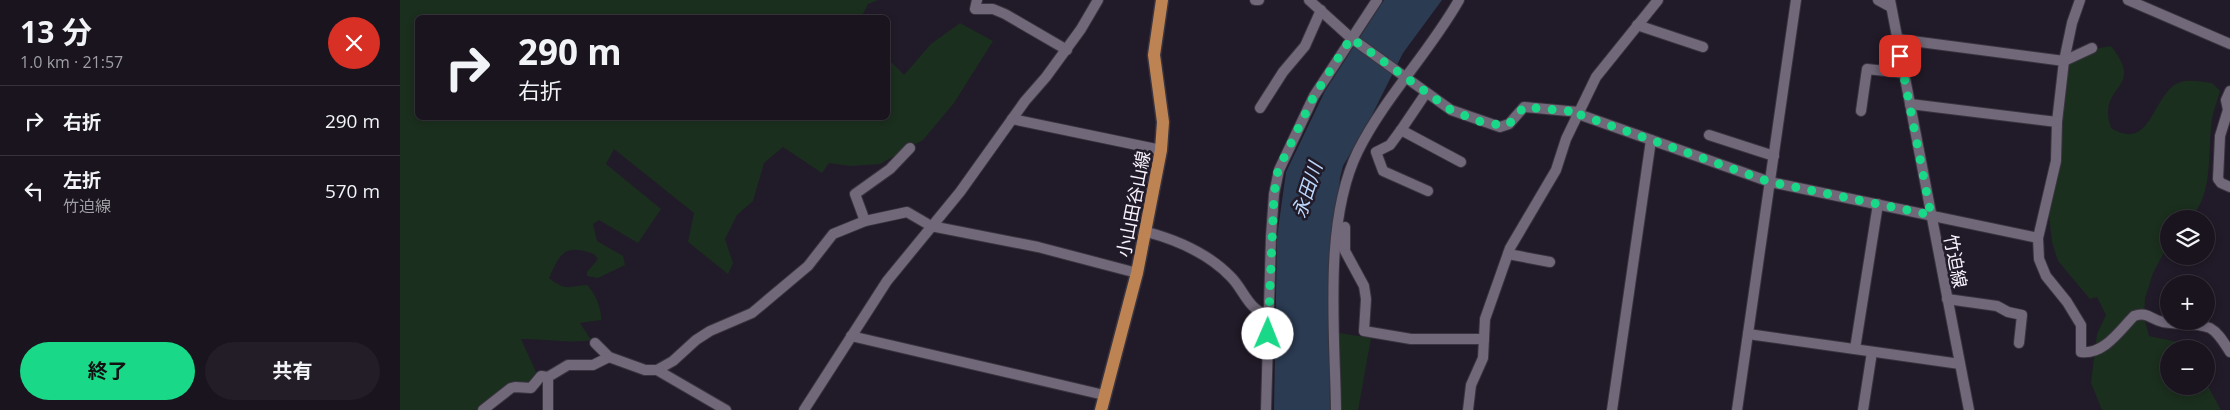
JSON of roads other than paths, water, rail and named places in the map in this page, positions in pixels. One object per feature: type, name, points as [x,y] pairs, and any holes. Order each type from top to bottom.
[{"type":"main road","name":"小山田谷山線","points":[[1101,410],[1137,273],[1161,150],[1163,122],[1154,55],[1162,0]]},
{"type":"street","points":[[977,0],[975,9],[993,9],[1005,14],[1067,50]]},
{"type":"street","points":[[804,410],[887,281],[975,173],[1012,119],[1067,50],[1098,0]]},
{"type":"street","points":[[1309,0],[1351,38],[1426,93],[1459,113],[1500,127],[1509,124],[1524,107],[1578,113],[1770,182],[2038,238]]},
{"type":"street","points":[[1266,410],[1268,315],[1274,194],[1278,170],[1314,96],[1377,0]]},
{"type":"street","points":[[1336,410],[1334,294],[1340,217],[1348,175],[1359,150],[1404,76],[1448,19],[1459,0]]},
{"type":"street","points":[[1468,410],[1471,385],[1483,358],[1485,320],[1517,234],[1529,219],[1556,170],[1566,139],[1596,77],[1658,0]]},
{"type":"street","points":[[1737,410],[1796,0]]},
{"type":"street","points":[[1878,0],[1890,4]]},
{"type":"street","points":[[2080,0],[2072,23],[2064,61],[2057,122],[2056,161],[2038,238],[2039,259],[2046,276],[2067,302],[2081,324],[2081,352],[2093,352],[2101,348],[2134,316],[2140,314],[2148,314],[2164,322],[2208,328],[2220,336],[2230,352]]},
{"type":"street","points":[[2129,0],[2230,44]]},
{"type":"street","name":"竹迫線","points":[[1890,4],[1969,410]]},
{"type":"street","points":[[1260,108],[1283,72],[1304,46],[1321,10]]},
{"type":"street","points":[[1637,25],[1703,47]]},
{"type":"street","points":[[1897,39],[2064,61],[2092,48]]},
{"type":"street","points":[[1861,111],[1867,70],[1904,73]]},
{"type":"street","points":[[2230,91],[2226,100],[2228,110],[2220,136],[2218,179],[2220,183],[2230,187]]},
{"type":"street","points":[[1426,93],[1390,145],[1376,152],[1383,171],[1428,191]]},
{"type":"street","points":[[1910,104],[2057,122]]},
{"type":"street","points":[[1012,119],[1161,150]]},
{"type":"street","points":[[1400,130],[1462,162]]},
{"type":"street","points":[[1709,135],[1774,156]]},
{"type":"street","points":[[1612,410],[1651,140]]},
{"type":"street","points":[[865,221],[855,194],[890,169],[910,148]]},
{"type":"street","points":[[1856,350],[1878,204]]},
{"type":"street","points":[[594,342],[609,357],[646,370],[657,370],[673,361],[696,340],[710,331],[752,313],[808,266],[833,234],[865,221],[907,212],[931,226],[1038,247],[1137,273]]},
{"type":"street","points":[[1340,217],[1345,226],[1345,251],[1364,286],[1366,299],[1364,331],[1411,339],[1484,339]]},
{"type":"street","points":[[1146,232],[1179,242],[1199,253],[1231,277],[1254,308],[1268,315]]},
{"type":"street","points":[[1508,254],[1550,262]]},
{"type":"street","points":[[1947,299],[1997,306],[2008,312],[2022,315],[2019,343]]},
{"type":"street","points":[[1748,334],[1960,364]]},
{"type":"street","points":[[851,336],[1104,395]]},
{"type":"street","points":[[1863,410],[1872,352]]},
{"type":"street","points":[[483,410],[515,386],[531,388],[542,376],[548,377],[568,366],[593,365],[609,357]]},
{"type":"street","points":[[657,370],[726,410]]},
{"type":"street","points":[[548,377],[548,410]]},
{"type":"water","name":"永田川","points":[[1384,0],[1442,0],[1403,53],[1366,127],[1343,166],[1340,178],[1329,298],[1330,410],[1274,410],[1277,237],[1286,172],[1325,91]]}]
